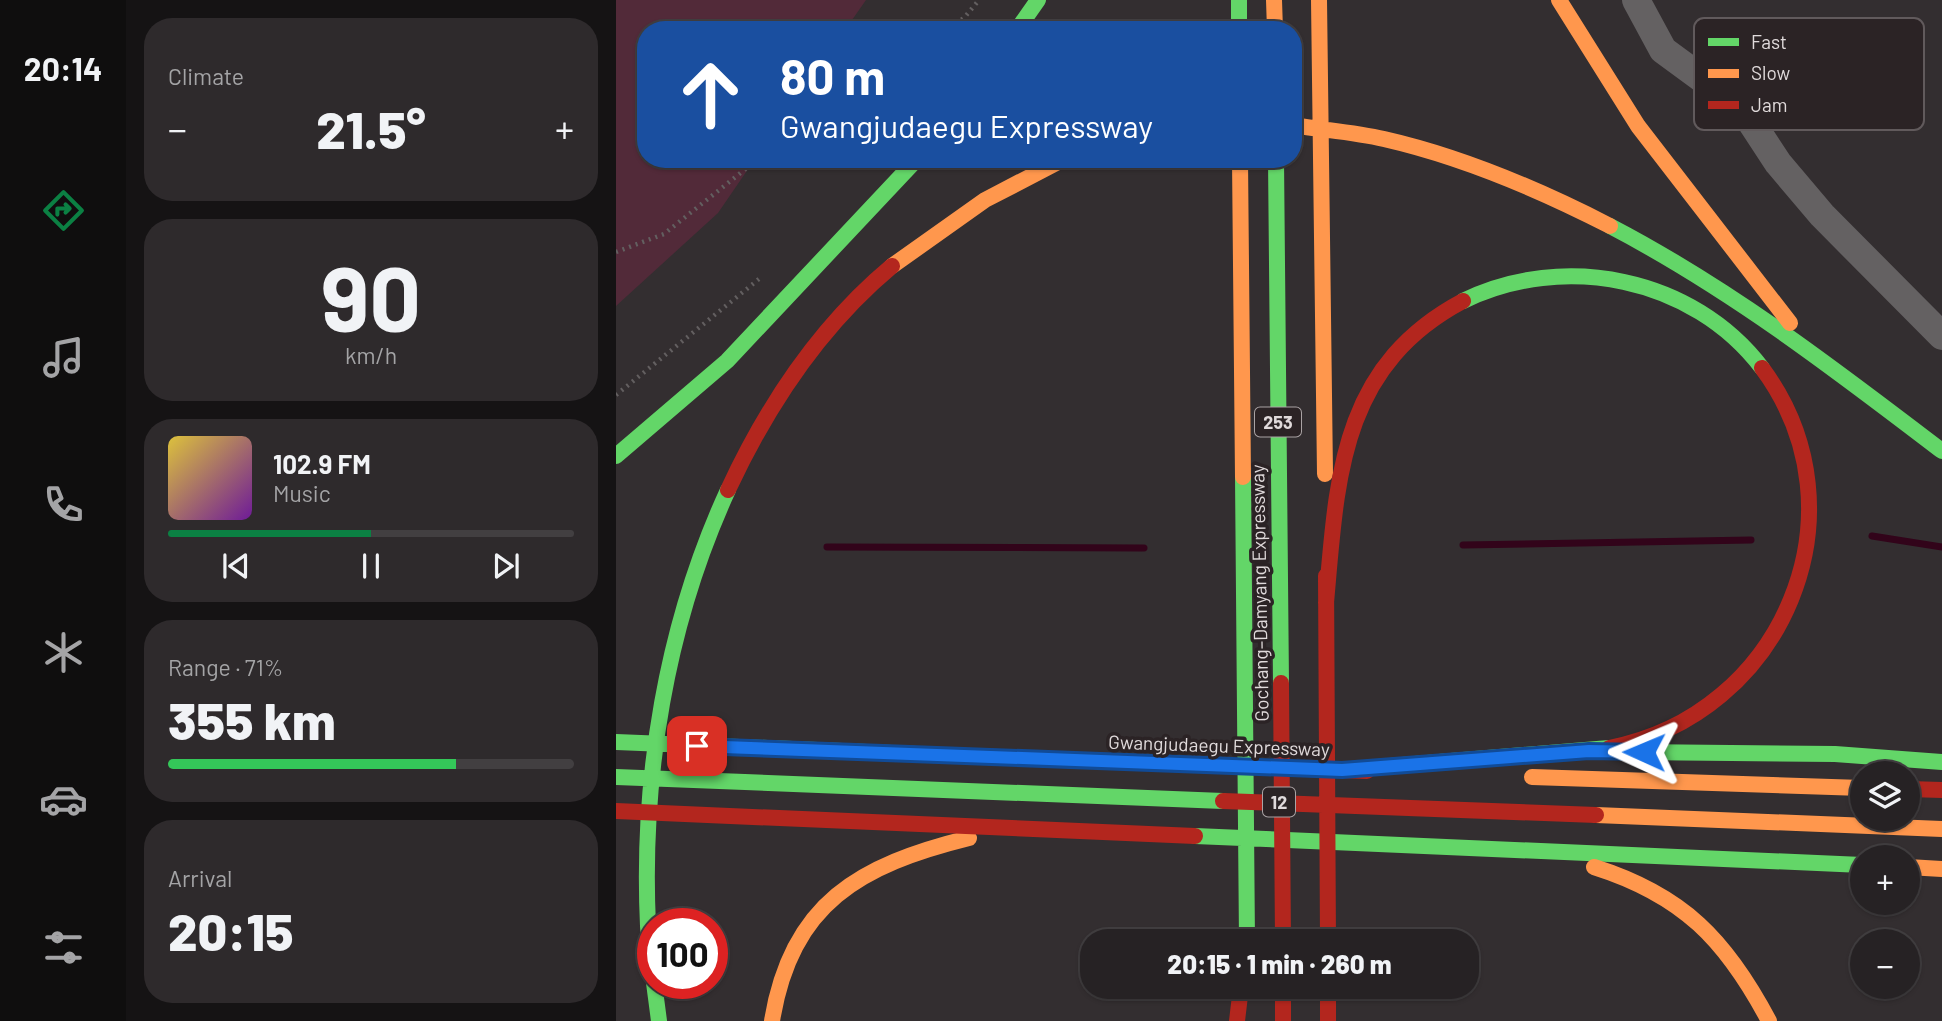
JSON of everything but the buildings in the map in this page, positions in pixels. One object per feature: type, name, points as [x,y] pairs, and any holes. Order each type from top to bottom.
[{"type":"highway","points":[[1023,21],[1038,0]]},
{"type":"highway","points":[[1239,0],[1239,21]]},
{"type":"highway","points":[[1275,0],[1275,21]]},
{"type":"highway","points":[[1319,0],[1328,929]]},
{"type":"highway","points":[[1559,0],[1595,60],[1653,144],[1737,257],[1816,354]]},
{"type":"highway","points":[[1302,127],[1398,143],[1445,157],[1546,195],[1682,264],[1816,354],[1942,451]]},
{"type":"highway","points":[[616,456],[727,361],[846,239],[909,168]]},
{"type":"highway","points":[[697,522],[734,454],[762,412],[796,368],[865,290],[961,215],[1045,168]]},
{"type":"highway","name":"Gochang–Damyang Expressway","points":[[1240,168],[1246,929]]},
{"type":"highway","name":"Gochang–Damyang Expressway","points":[[1276,168],[1283,929]]},
{"type":"highway","points":[[1326,603],[1339,480],[1351,426],[1374,379],[1408,339],[1471,296],[1496,286],[1546,276],[1590,275],[1636,283],[1685,302],[1736,337],[1756,357],[1771,375],[1794,417],[1808,470],[1809,519],[1804,563],[1798,587],[1776,634],[1738,680],[1707,706],[1673,728],[1639,741],[1589,751]]},
{"type":"highway","points":[[621,831],[625,760],[631,725]]},
{"type":"highway","name":"Gwangjudaegu Expressway","points":[[616,742],[1481,775]]},
{"type":"highway","points":[[1342,770],[1589,751],[1835,754],[1942,762]]},
{"type":"highway","points":[[1509,776],[1850,788]]},
{"type":"highway","name":"12","points":[[616,778],[1942,829]]},
{"type":"highway","points":[[1920,789],[1942,790]]},
{"type":"highway","points":[[616,811],[1850,864]]},
{"type":"highway","points":[[772,1021],[782,976],[797,941],[809,922],[839,891],[866,873],[908,854],[1018,828]]},
{"type":"highway","points":[[1534,851],[1629,876],[1661,892],[1725,946],[1751,985],[1769,1021]]},
{"type":"highway","points":[[1920,868],[1942,869]]},
{"type":"highway","points":[[632,935],[659,1021]]},
{"type":"highway","points":[[1237,1021],[1240,999]]},
{"type":"highway","points":[[1248,999],[1248,1021]]},
{"type":"highway","points":[[1283,999],[1283,1021]]},
{"type":"highway","points":[[1328,999],[1329,1017]]},
{"type":"street","points":[[1636,0],[1663,50],[1694,73]]},
{"type":"street","points":[[1756,130],[1778,163],[1822,215],[1942,335]]},
{"type":"path","points":[[959,21],[979,0]]},
{"type":"path","points":[[616,253],[664,234],[747,168]]},
{"type":"path","points":[[616,395],[766,274]]},
{"type":"shaded area","points":[[616,0],[866,0],[851,21],[637,21],[637,168],[749,168],[718,213],[616,306]]},
{"type":"waterway","points":[[1872,536],[1942,547]]},
{"type":"waterway","points":[[1463,545],[1751,540]]},
{"type":"waterway","points":[[827,547],[1144,548]]},
{"type":"traffic: fast","points":[[1023,21],[1038,0]]},
{"type":"traffic: fast","points":[[1239,0],[1239,21]]},
{"type":"traffic: fast","points":[[616,456],[727,361],[909,168]]},
{"type":"traffic: fast","points":[[1276,168],[1281,683]]},
{"type":"traffic: fast","points":[[1610,226],[1697,276],[1781,331],[1942,451]]},
{"type":"traffic: fast","points":[[1463,301],[1502,286],[1542,278],[1583,277],[1624,282],[1663,294],[1700,312],[1733,337],[1762,368]]},
{"type":"traffic: fast","points":[[1243,477],[1247,929]]},
{"type":"traffic: fast","points":[[659,1021],[648,926],[647,870],[654,758],[662,703],[688,594],[706,541],[728,490]]},
{"type":"traffic: fast","points":[[616,742],[916,754]]},
{"type":"traffic: fast","points":[[1342,770],[1609,748]]},
{"type":"traffic: fast","points":[[1633,752],[1835,754],[1942,762]]},
{"type":"traffic: fast","points":[[616,777],[1223,801]]},
{"type":"traffic: fast","points":[[1195,836],[1850,864]]},
{"type":"traffic: slow","points":[[1274,0],[1275,21]]},
{"type":"traffic: slow","points":[[1319,0],[1325,474]]},
{"type":"traffic: slow","points":[[1559,0],[1638,126],[1790,323]]},
{"type":"traffic: slow","points":[[1302,126],[1373,137],[1443,155],[1528,187],[1610,226]]},
{"type":"traffic: slow","points":[[892,266],[985,200],[1047,168]]},
{"type":"traffic: slow","points":[[1240,168],[1243,477]]},
{"type":"traffic: slow","points":[[1532,777],[1850,788]]},
{"type":"traffic: slow","points":[[1596,815],[1942,829]]},
{"type":"traffic: slow","points":[[772,1021],[781,980],[795,946],[814,918],[837,895],[895,861],[969,838]]},
{"type":"traffic: slow","points":[[1594,867],[1653,891],[1699,924],[1736,967],[1769,1021]]},
{"type":"traffic: slow","points":[[1920,868],[1942,869]]},
{"type":"traffic: jam","points":[[728,490],[760,428],[798,369],[841,314],[892,266]]},
{"type":"traffic: jam","points":[[1326,603],[1341,471],[1352,431],[1368,393],[1391,359],[1422,328],[1463,301]]},
{"type":"traffic: jam","points":[[1609,748],[1670,728],[1721,695],[1762,651],[1791,600],[1806,543],[1808,483],[1793,424],[1762,368]]},
{"type":"traffic: jam","points":[[1326,576],[1328,929]]},
{"type":"traffic: jam","points":[[1281,683],[1283,929]]},
{"type":"traffic: jam","points":[[916,754],[1367,771]]},
{"type":"traffic: jam","points":[[1920,789],[1942,790]]},
{"type":"traffic: jam","points":[[1223,801],[1596,815]]},
{"type":"traffic: jam","points":[[616,811],[1195,836]]},
{"type":"traffic: jam","points":[[1237,1021],[1240,999]]},
{"type":"traffic: jam","points":[[1283,999],[1283,1021]]},
{"type":"traffic: jam","points":[[1328,999],[1328,1021]]},
{"type":"route","points":[[697,746],[1342,770],[1589,751],[1644,752]]}]
